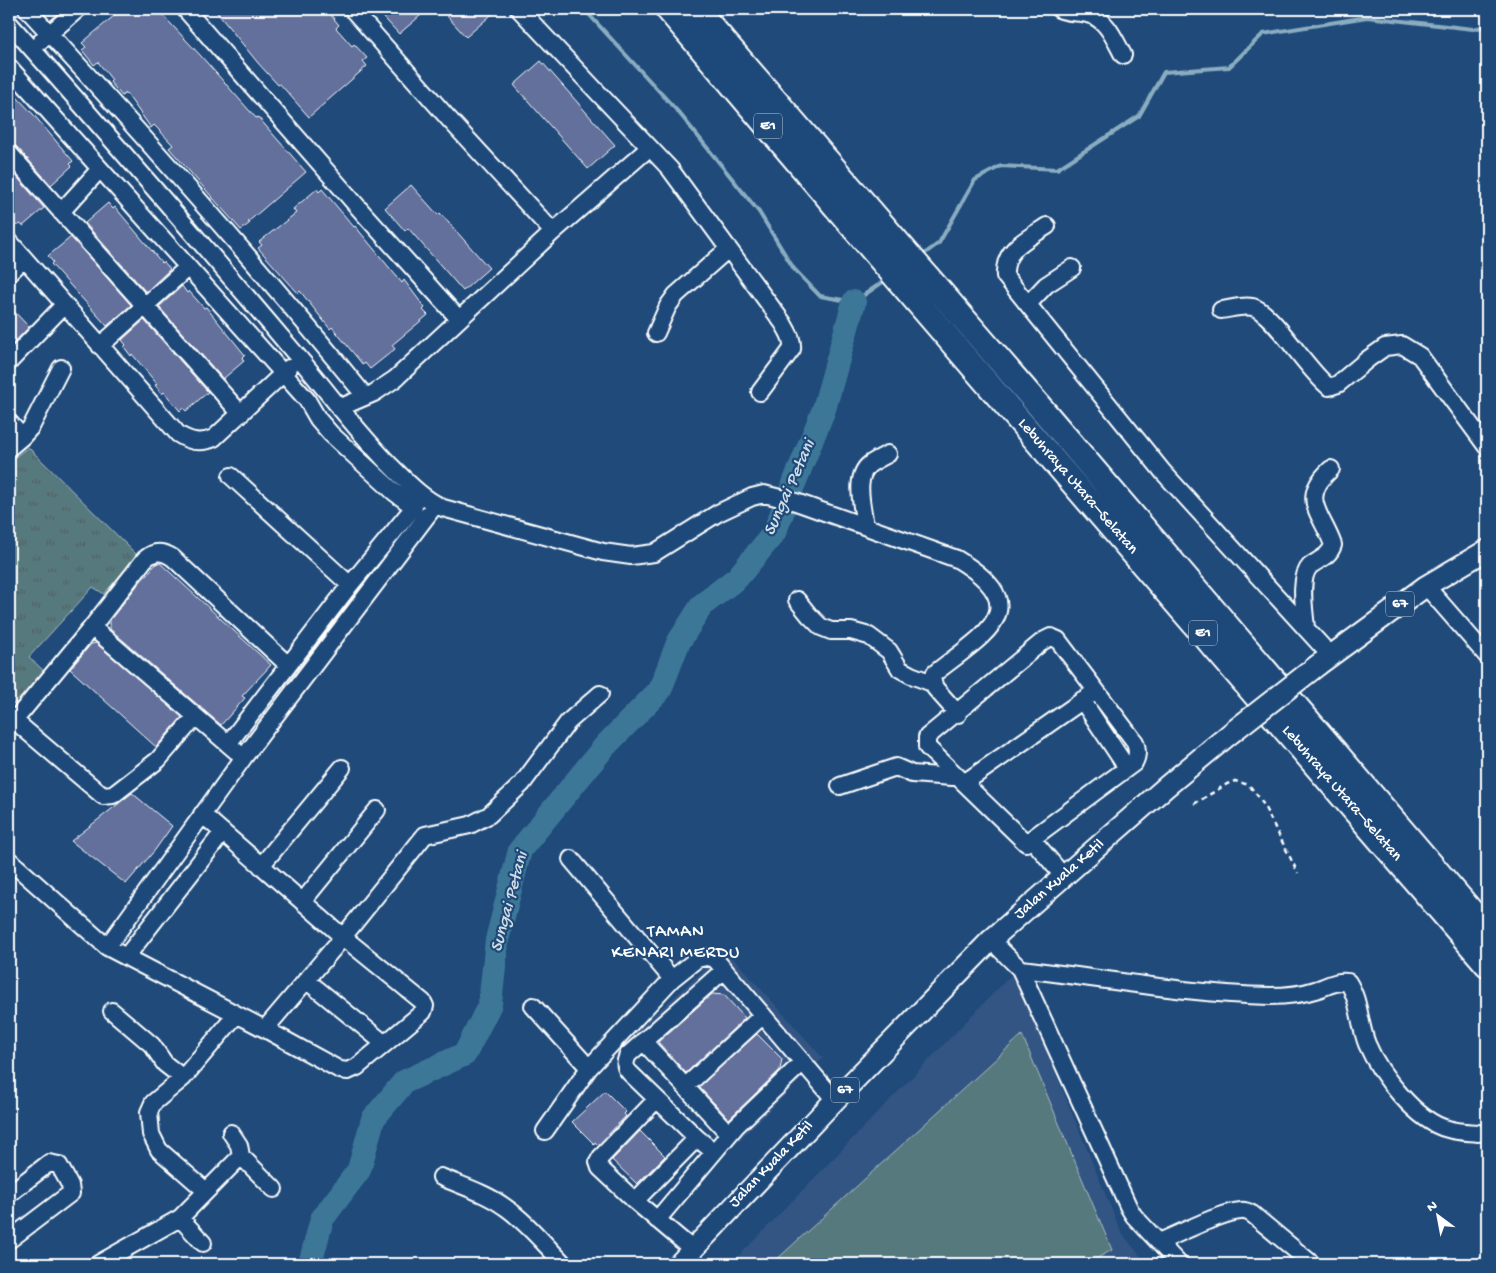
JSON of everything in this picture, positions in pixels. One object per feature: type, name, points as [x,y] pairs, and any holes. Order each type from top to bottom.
[{"type":"highway","name":"Lebuhraya Utara–Selatan","points":[[668,9],[1487,964]]},
{"type":"highway","name":"Lebuhraya Utara–Selatan","points":[[696,9],[1487,930]]},
{"type":"main road","name":"Jalan Kuala Ketil","points":[[679,1264],[991,940],[1167,786],[1231,733],[1324,660],[1426,586],[1487,550]]},
{"type":"street","points":[[27,9],[141,134],[316,335],[365,396]]},
{"type":"street","points":[[31,48],[78,9]]},
{"type":"street","points":[[185,9],[364,214],[459,319]]},
{"type":"street","points":[[352,9],[448,118],[553,232]]},
{"type":"street","points":[[519,9],[670,169],[783,323],[792,342],[792,349],[760,392]]},
{"type":"street","points":[[1059,9],[1066,12],[1090,14],[1099,19],[1106,25],[1124,55]]},
{"type":"street","points":[[9,23],[299,358],[339,408],[424,503]]},
{"type":"street","points":[[9,67],[307,400],[324,426],[394,492],[424,503],[603,552],[631,556],[654,553],[718,513],[752,497],[764,494],[796,502],[865,526],[957,559],[983,578],[997,594],[999,613],[995,621],[974,642],[935,673],[932,683]]},
{"type":"street","points":[[339,408],[380,389],[395,379],[553,232],[649,148]]},
{"type":"street","points":[[9,153],[241,414]]},
{"type":"street","points":[[61,212],[100,169]]},
{"type":"street","points":[[1047,226],[1015,248],[1006,258],[1005,276],[1163,472],[1306,629],[1324,660]]},
{"type":"street","points":[[9,242],[178,434],[188,440],[201,442],[214,438],[299,358]]},
{"type":"street","points":[[656,333],[668,306],[676,295],[728,249]]},
{"type":"street","points":[[9,273],[24,259]]},
{"type":"street","points":[[100,346],[187,268]]},
{"type":"street","points":[[1028,304],[1046,285],[1072,268]]},
{"type":"street","points":[[9,362],[64,305]]},
{"type":"street","points":[[1221,310],[1251,306],[1264,312],[1307,364],[1329,387],[1338,384],[1368,359],[1385,348],[1402,345],[1420,356],[1487,447]]},
{"type":"street","points":[[9,448],[31,427],[60,368]]},
{"type":"street","points":[[9,422],[22,437]]},
{"type":"street","points":[[865,526],[861,497],[861,482],[864,472],[869,465],[888,454]]},
{"type":"street","points":[[1306,629],[1304,577],[1311,566],[1332,551],[1333,545],[1316,512],[1313,499],[1321,478],[1331,469]]},
{"type":"street","points":[[231,476],[350,585]]},
{"type":"street","points":[[228,744],[350,585],[424,503]]},
{"type":"street","points":[[107,947],[424,503]]},
{"type":"street","points":[[195,717],[148,769],[113,795],[107,797],[103,796],[11,719],[92,627],[149,555],[154,552],[165,553],[173,558],[288,665]]},
{"type":"street","points":[[1426,586],[1487,656]]},
{"type":"street","points":[[797,600],[821,627],[831,631],[851,631],[870,636],[889,650],[900,669],[911,676],[932,683],[958,714]]},
{"type":"street","points":[[92,627],[244,757]]},
{"type":"street","points":[[1029,841],[1127,768],[1137,758],[1135,742],[1058,640],[1051,637],[1043,641],[958,714],[927,737],[927,747],[1064,876]]},
{"type":"street","points":[[840,786],[896,767],[912,774],[960,779],[1096,690]]},
{"type":"street","points":[[265,1029],[343,937],[425,835],[470,825],[480,821],[495,810],[527,778],[568,722],[600,694]]},
{"type":"street","points":[[1082,700],[1127,768]]},
{"type":"street","points":[[261,866],[342,768]]},
{"type":"street","points":[[303,901],[377,810]]},
{"type":"street","points":[[9,860],[15,877],[107,947],[340,1070],[348,1071],[357,1067],[423,1012],[425,1006],[423,1002],[343,937],[202,814]]},
{"type":"street","points":[[126,956],[222,832]]},
{"type":"street","points":[[571,859],[672,979]]},
{"type":"street","points":[[991,940],[1020,969],[1129,1208],[1141,1224],[1179,1264]]},
{"type":"street","points":[[545,1131],[589,1068],[672,979],[697,959],[707,957],[715,959],[835,1100]]},
{"type":"street","points":[[1020,969],[1228,995],[1276,996],[1298,994],[1334,983],[1348,982],[1353,991],[1367,1044],[1400,1095],[1422,1117],[1438,1125],[1447,1129],[1478,1133]]},
{"type":"street","points":[[714,1152],[625,1068],[625,1060],[628,1055],[724,970]]},
{"type":"street","points":[[306,980],[385,1044]]},
{"type":"street","points":[[533,1006],[589,1068]]},
{"type":"street","points":[[112,1011],[152,1045],[165,1064],[183,1078]]},
{"type":"street","points":[[206,1192],[159,1150],[151,1134],[149,1112],[153,1104],[183,1078],[236,1015]]},
{"type":"street","points":[[685,1087],[763,1015]]},
{"type":"street","points":[[643,1042],[729,1134]]},
{"type":"street","points":[[657,1220],[729,1134],[803,1062]]},
{"type":"street","points":[[657,1100],[598,1162],[600,1168],[635,1201],[692,1249]]},
{"type":"street","points":[[231,1133],[239,1145],[241,1156],[274,1189]]},
{"type":"street","points":[[635,1201],[697,1138]]},
{"type":"street","points":[[98,1264],[180,1218],[241,1156]]},
{"type":"street","points":[[9,1194],[49,1163],[59,1165],[70,1184],[71,1193],[9,1240]]},
{"type":"street","points":[[441,1177],[504,1206],[517,1216],[564,1264]]},
{"type":"street","points":[[1159,1242],[1226,1213],[1241,1210],[1252,1214],[1312,1264]]},
{"type":"street","points":[[180,1218],[203,1243]]},
{"type":"path","points":[[1194,804],[1235,781],[1249,785],[1261,800],[1298,873]]},
{"type":"shaded area","points":[[726,950],[823,1058],[737,1142],[632,1035]]},
{"type":"shaded area","points":[[1014,972],[1121,1232],[1147,1264],[731,1264]]},
{"type":"green space","points":[[28,447],[137,555],[104,594],[93,587],[29,657],[44,671],[21,701],[9,705],[9,462]]},
{"type":"green space","points":[[1022,1035],[1112,1250],[1087,1264],[775,1264],[774,1262]]},
{"type":"building","points":[[122,9],[157,9],[256,118],[258,117],[306,172],[241,230],[169,148],[173,145],[154,125],[151,128],[126,93],[122,96],[110,82],[112,80],[98,62],[94,65],[82,50],[86,47],[82,43]]},
{"type":"building","points":[[214,9],[326,9],[339,25],[336,28],[352,46],[354,44],[367,58],[363,61],[367,66],[309,117],[280,84],[278,85],[258,63]]},
{"type":"building","points":[[376,9],[428,9],[399,34]]},
{"type":"building","points":[[456,9],[498,9],[466,37],[447,16]]},
{"type":"building","points":[[541,61],[615,145],[588,169],[514,85]]},
{"type":"building","points":[[9,91],[14,98],[16,96],[33,114],[73,161],[70,164],[72,166],[51,185],[16,146],[9,143]]},
{"type":"building","points":[[9,168],[44,208],[23,226],[20,224],[17,226],[9,217]]},
{"type":"building","points":[[411,185],[438,215],[440,213],[489,268],[463,291],[408,228],[405,231],[385,208]]},
{"type":"building","points":[[317,189],[319,192],[322,189],[402,283],[404,280],[428,315],[392,345],[395,349],[370,369],[365,363],[363,365],[332,327],[330,329],[300,291],[298,293],[258,248],[262,245],[259,242],[296,213],[293,209]]},
{"type":"building","points":[[108,203],[113,209],[115,207],[162,263],[164,262],[170,269],[146,292],[85,223]]},
{"type":"building","points":[[71,237],[131,305],[107,326],[51,264],[53,262],[48,256]]},
{"type":"building","points":[[182,286],[204,308],[206,307],[245,355],[242,358],[244,361],[223,379],[159,307]]},
{"type":"building","points":[[9,306],[29,327],[9,348]]},
{"type":"building","points":[[144,320],[208,392],[186,411],[183,408],[180,411],[164,392],[162,394],[155,385],[157,384],[124,347],[126,345],[122,340]]},
{"type":"building","points":[[157,563],[160,563],[271,665],[242,696],[245,698],[221,725],[110,629],[110,620]]},
{"type":"building","points":[[96,643],[182,717],[156,747],[70,669],[91,644]]},
{"type":"building","points":[[132,793],[172,826],[155,850],[126,884],[71,841]]},
{"type":"building","points":[[712,994],[724,995],[745,1018],[686,1073],[658,1042]]},
{"type":"building","points":[[757,1034],[782,1059],[780,1070],[729,1119],[699,1087]]},
{"type":"building","points":[[605,1091],[626,1112],[624,1114],[626,1116],[598,1145],[595,1142],[594,1144],[572,1122]]},
{"type":"building","points":[[640,1131],[665,1156],[637,1184],[612,1160]]},
{"type":"waterway","points":[[584,9],[680,114],[759,212],[794,269],[820,296],[854,302],[887,279]]},
{"type":"waterway","name":"Sungai Petani","points":[[920,257],[939,243],[975,180],[1001,166],[1057,169],[1139,116],[1164,72],[1229,67],[1263,34],[1367,17],[1473,29],[1487,26]]},
{"type":"waterway","name":"Sungai Petani","points":[[310,1264],[322,1219],[359,1170],[373,1119],[404,1082],[465,1054],[490,1004],[497,940],[520,850],[605,746],[660,690],[678,643],[702,605],[737,578],[774,533],[824,409],[854,302]]},
{"type":"district","name":"TAMAN KENARI MERDU","points":[[676,942]]}]
